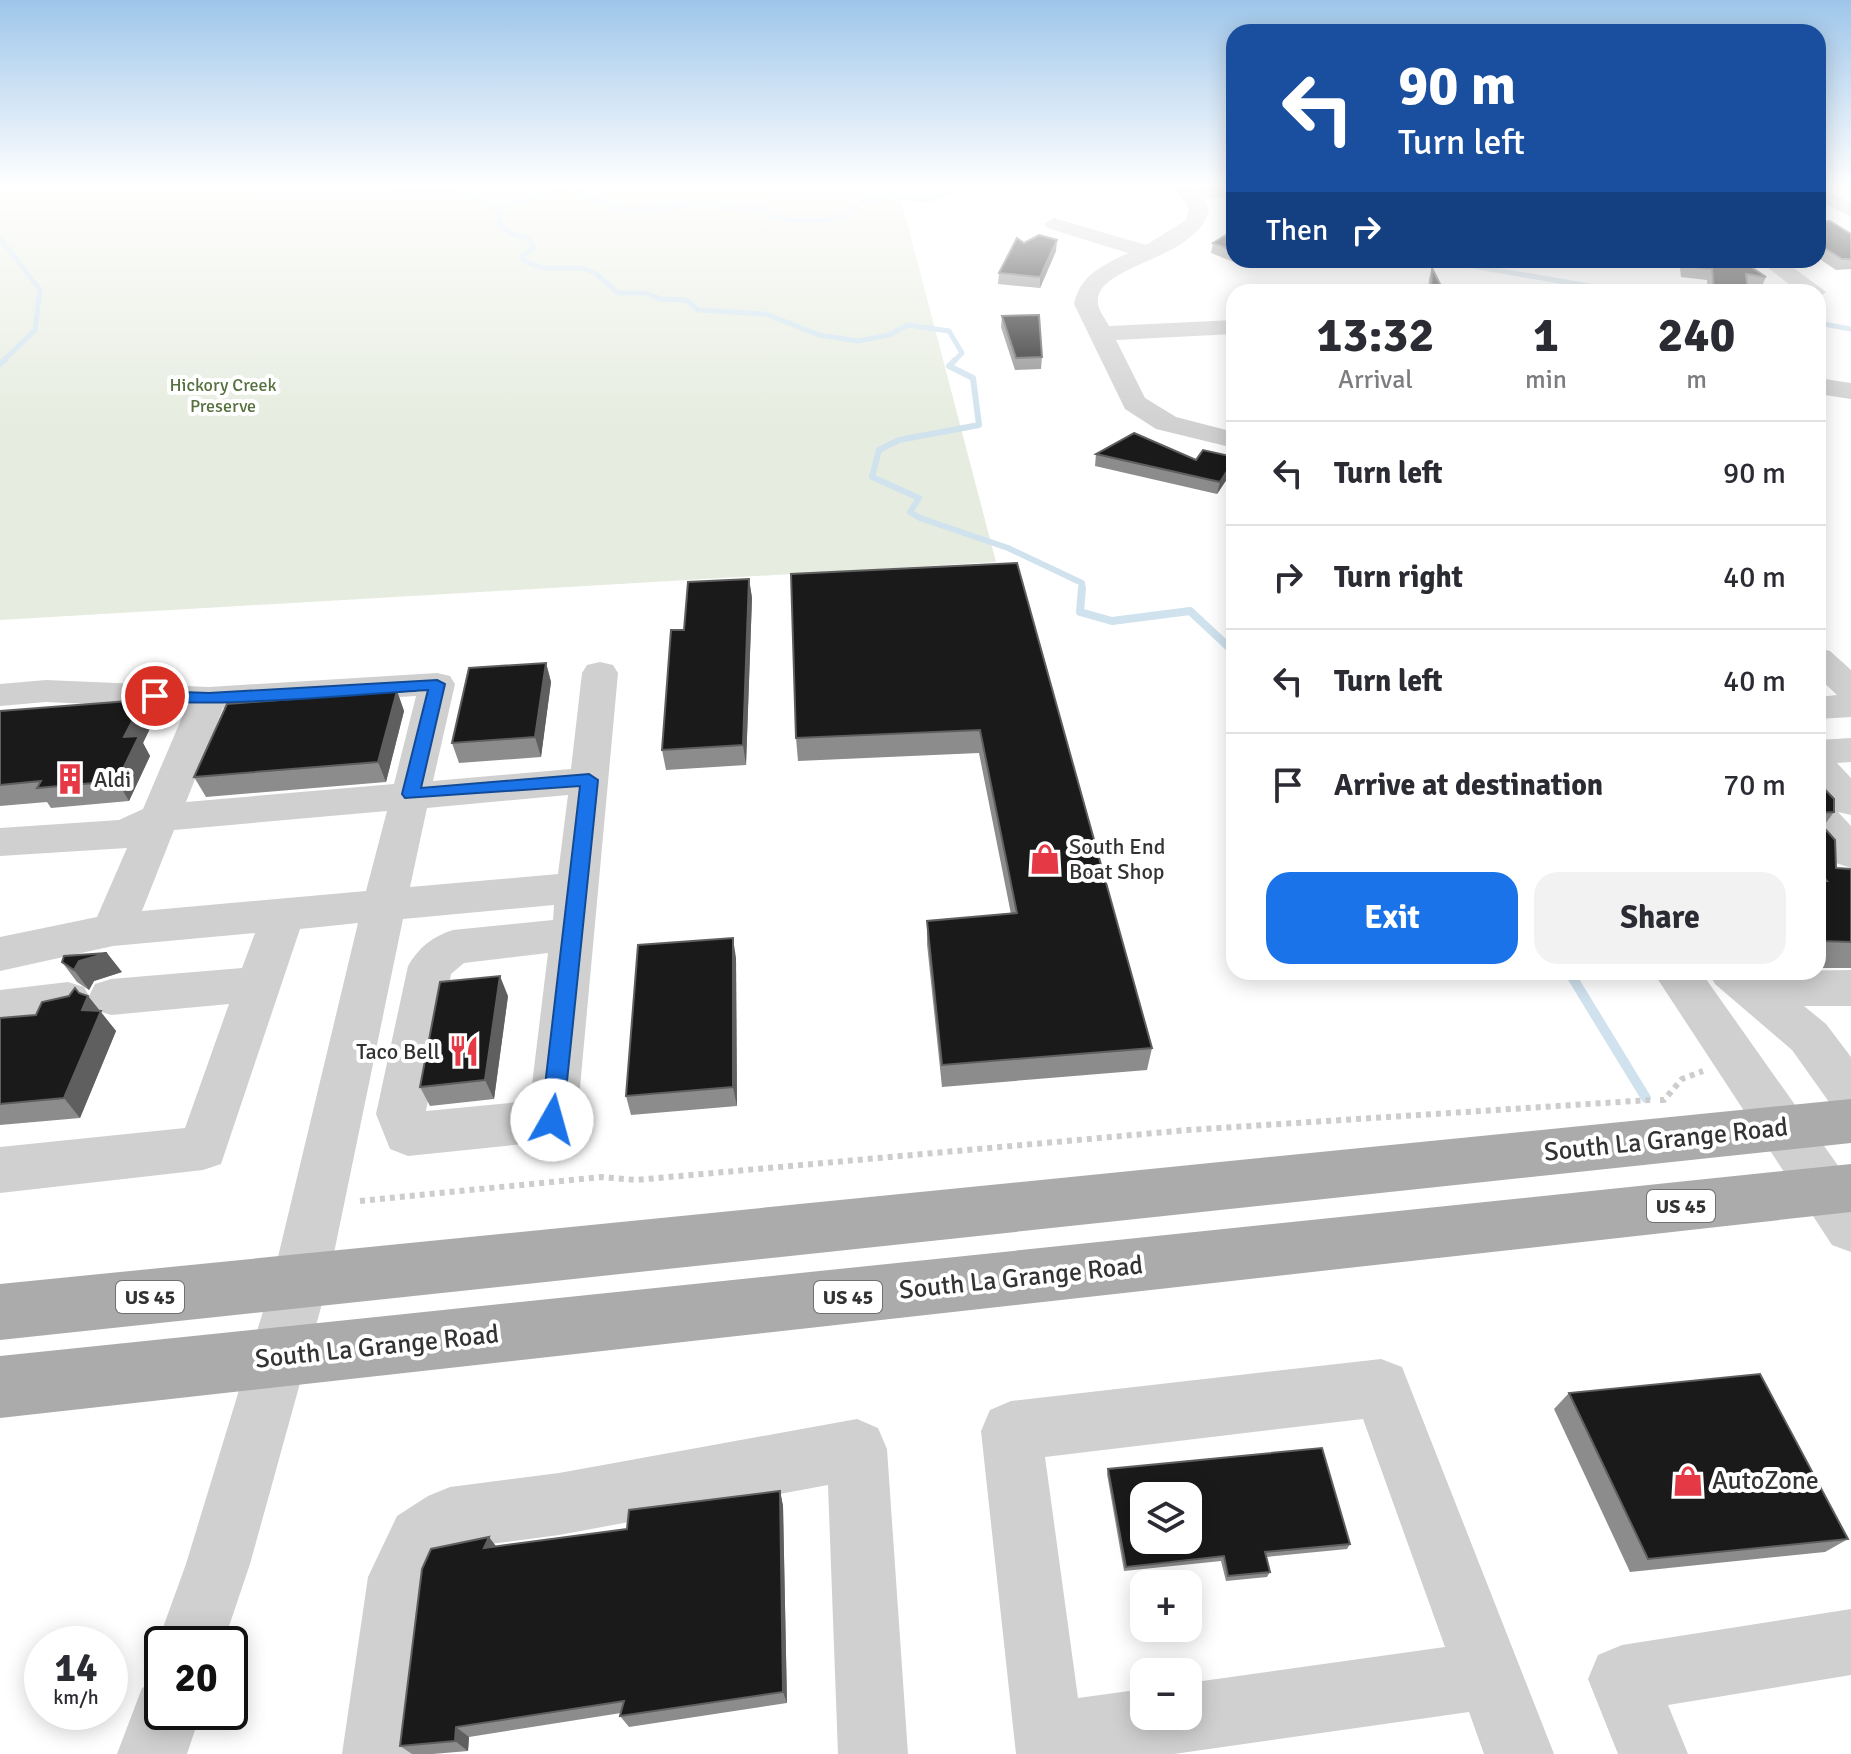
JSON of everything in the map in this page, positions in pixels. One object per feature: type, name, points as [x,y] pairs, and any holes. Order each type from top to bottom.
[{"type":"main road","name":"South La Grange Road","points":[[0,1312],[1851,1121]]},
{"type":"main road","name":"South La Grange Road","points":[[0,1387],[1843,1202]]},
{"type":"street","points":[[1116,266],[1093,282],[1086,304],[1134,403],[1166,423],[1226,438]]},
{"type":"street","points":[[1780,268],[1803,284]]},
{"type":"street","points":[[1099,334],[1226,327]]},
{"type":"street","points":[[1826,387],[1851,391]]},
{"type":"street","points":[[1826,666],[1851,689]]},
{"type":"street","points":[[576,910],[453,947],[430,966],[401,1114],[408,1134],[552,1120],[576,910],[600,673]]},
{"type":"street","points":[[0,695],[46,691],[209,698],[437,684],[300,1282],[218,1564],[196,1626]]},
{"type":"street","points":[[113,930],[209,698]]},
{"type":"street","points":[[1826,708],[1851,706]]},
{"type":"street","points":[[1826,752],[1851,750]]},
{"type":"street","points":[[1826,775],[1851,802]]},
{"type":"street","points":[[0,842],[125,834],[159,818],[589,780]]},
{"type":"street","points":[[1826,832],[1846,874]]},
{"type":"street","points":[[0,954],[113,930],[384,906],[576,910]]},
{"type":"street","points":[[0,1170],[203,1148],[283,915]]},
{"type":"street","points":[[1681,980],[1783,1128],[1843,1202]]},
{"type":"street","points":[[1741,980],[1809,1037],[1851,1094]]},
{"type":"street","points":[[1788,980],[1816,992],[1847,982]]},
{"type":"street","points":[[0,1008],[260,984]]},
{"type":"street","points":[[1489,1675],[1050,1745],[1011,1431],[1381,1388],[1519,1754]]},
{"type":"street","points":[[377,1754],[400,1577],[419,1538],[450,1518],[559,1504],[857,1449],[873,1754]]},
{"type":"street","points":[[1653,1754],[1622,1679],[1851,1642]]},
{"type":"street","points":[[152,1754],[160,1730]]},
{"type":"path","points":[[318,1205],[601,1177],[636,1180],[1188,1130],[1664,1100],[1682,1079],[1699,1072],[1741,1068]]},
{"type":"green space","name":"Hickory Creek Preserve","points":[[0,266],[918,266],[996,562],[0,620]]},
{"type":"building","points":[[1003,266],[1045,266],[1040,277],[999,273]]},
{"type":"building","points":[[1432,268],[1440,284],[1431,284]]},
{"type":"building","points":[[1703,268],[1753,268],[1766,277],[1746,274],[1747,284],[1713,284],[1712,269]]},
{"type":"building","points":[[1039,315],[1042,357],[1016,358],[1002,316]]},
{"type":"building","points":[[1134,433],[1196,460],[1203,450],[1226,455],[1226,473],[1220,482],[1096,454]]},
{"type":"building","points":[[1017,563],[1152,1048],[942,1065],[927,921],[1017,913],[980,730],[796,738],[791,574]]},
{"type":"building","points":[[749,579],[743,745],[662,750],[671,630],[684,630],[688,582]]},
{"type":"building","points":[[546,663],[535,737],[452,743],[469,668]]},
{"type":"building","points":[[397,691],[378,762],[194,777],[227,704]]},
{"type":"building","name":"Aldi","points":[[143,700],[124,737],[139,736],[117,781],[37,788],[41,781],[0,785],[0,711]]},
{"type":"building","points":[[1826,790],[1834,799],[1834,812],[1826,812]]},
{"type":"building","points":[[1826,830],[1835,840],[1836,868],[1851,869],[1851,942],[1826,941]]},
{"type":"building","points":[[733,938],[733,1087],[626,1096],[638,945]]},
{"type":"building","points":[[107,953],[79,961],[74,970],[62,962],[64,956]]},
{"type":"building","name":"Taco Bell","points":[[500,976],[485,1080],[420,1087],[440,982]]},
{"type":"building","points":[[75,988],[88,996],[82,1010],[101,1011],[64,1098],[0,1104],[0,1018],[36,1015],[42,1002],[69,996]]},
{"type":"building","name":"AutoZone","points":[[1760,1374],[1848,1539],[1648,1559],[1569,1393]]},
{"type":"building","points":[[1322,1448],[1350,1544],[1265,1552],[1270,1572],[1228,1576],[1224,1556],[1126,1567],[1108,1469]]},
{"type":"building","points":[[780,1491],[783,1692],[620,1716],[624,1701],[456,1727],[455,1741],[400,1746],[422,1569],[431,1549],[489,1537],[484,1548],[627,1529],[629,1510]]},
{"type":"waterway","points":[[2,362],[35,330],[40,290],[21,266]]},
{"type":"waterway","points":[[536,266],[583,268],[595,273],[618,293],[646,293],[661,299],[686,300],[698,310],[766,314],[819,335],[858,341],[889,335],[908,325],[949,331],[962,353],[949,366],[973,378],[979,425],[899,440],[879,450],[872,477],[919,498],[910,512],[920,518],[1008,548],[1082,583],[1082,588]]},
{"type":"waterway","points":[[1484,268],[1577,284]]},
{"type":"waterway","points":[[1826,324],[1851,329]]},
{"type":"waterway","points":[[0,364],[5,360]]},
{"type":"waterway","points":[[1082,588],[1080,612],[1112,621],[1190,611],[1226,645]]},
{"type":"waterway","points":[[1574,980],[1646,1098]]},
{"type":"place","name":"Aldi","points":[[70,779]]},
{"type":"place","name":"South End Boat Shop","points":[[1045,859]]},
{"type":"place","name":"Taco Bell","points":[[464,1051]]},
{"type":"place","name":"AutoZone","points":[[1688,1481]]},
{"type":"route","points":[[155,696],[209,698],[437,684],[411,794],[589,780],[552,1120]]}]
